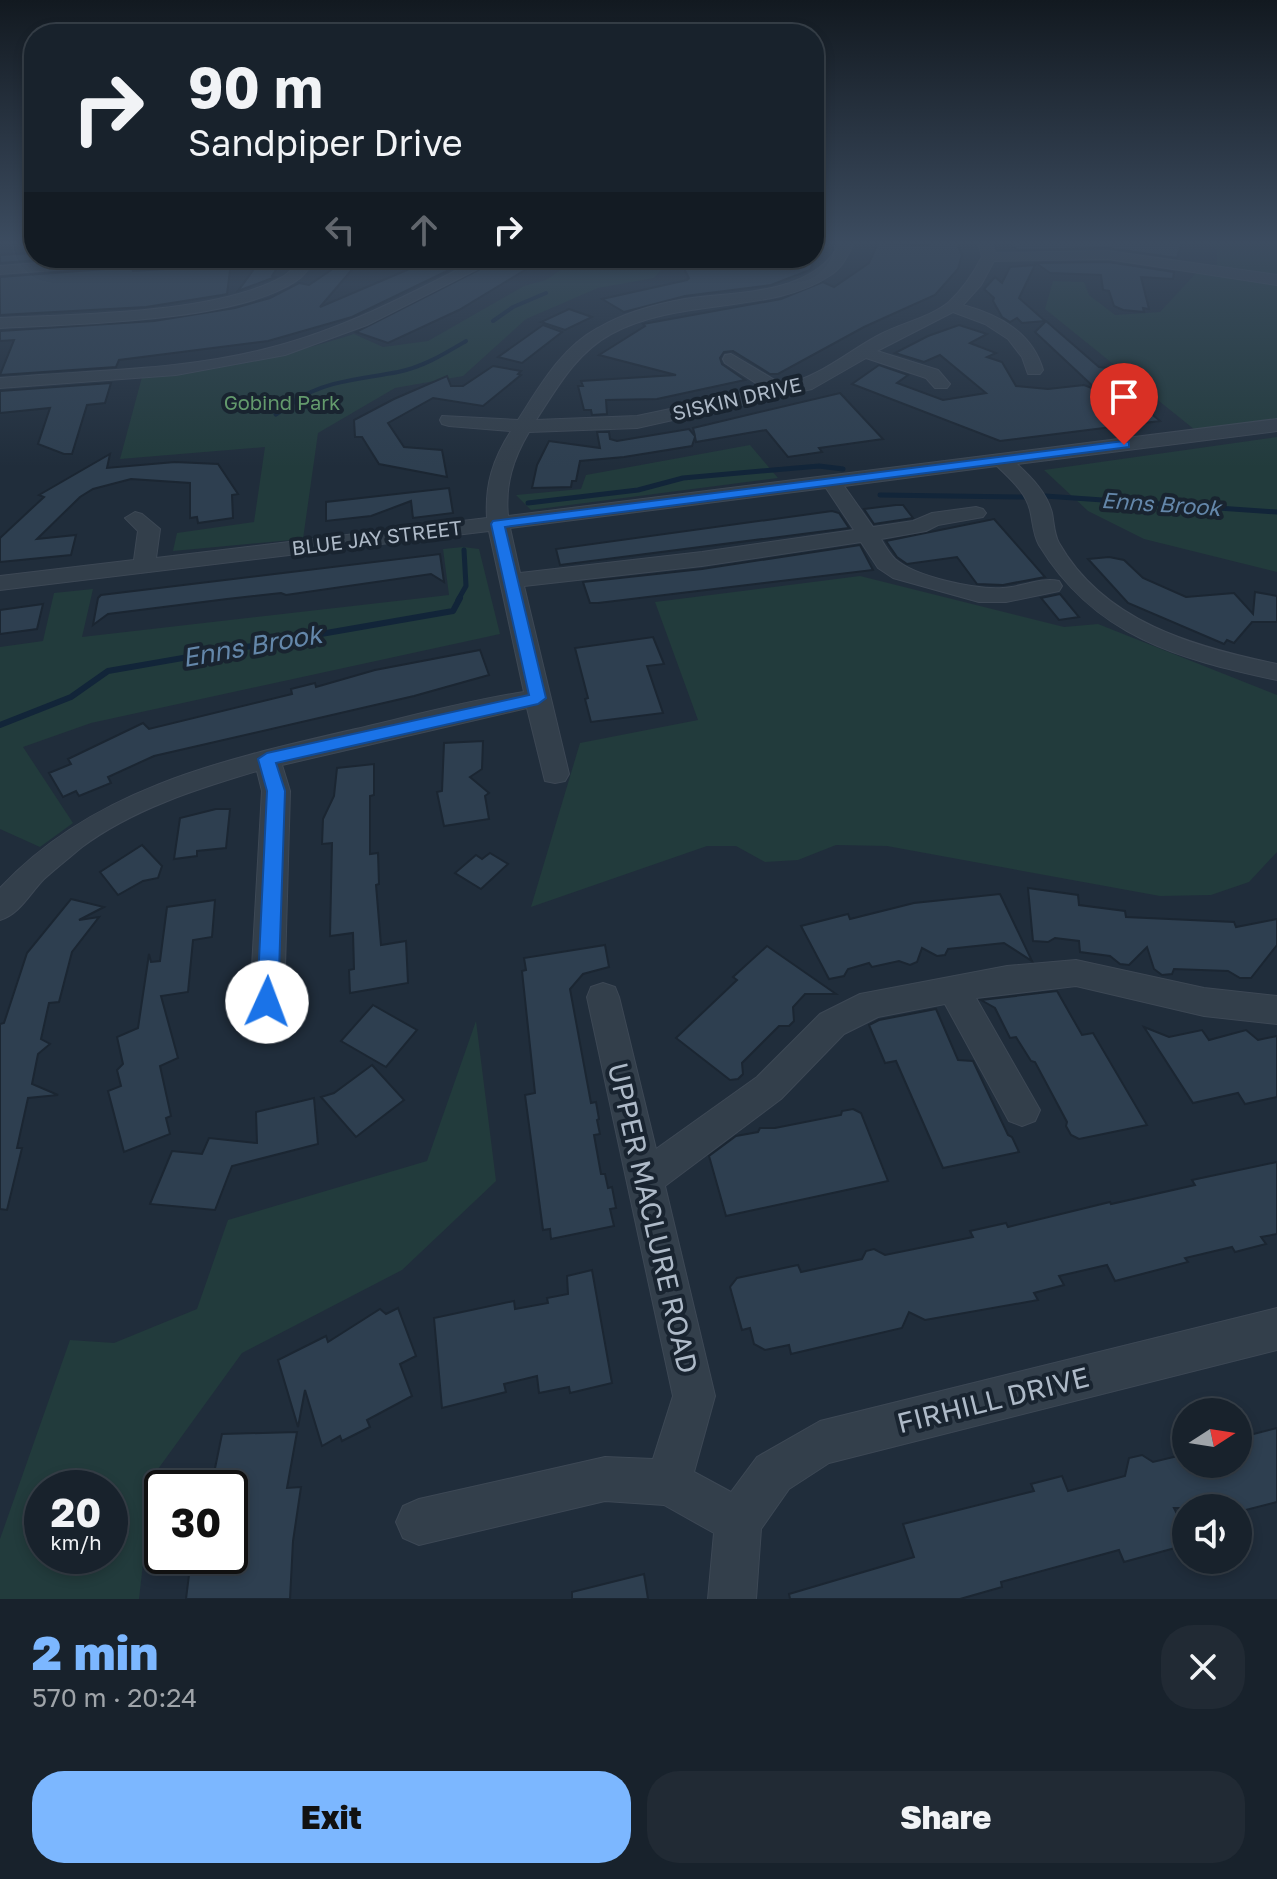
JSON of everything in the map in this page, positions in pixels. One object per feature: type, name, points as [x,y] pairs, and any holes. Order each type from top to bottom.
[{"type":"street","points":[[0,323],[66,318]]},
{"type":"street","points":[[0,383],[193,366],[278,352],[373,318]]},
{"type":"street","points":[[555,774],[498,524],[494,494],[497,472],[566,359],[605,331],[638,318]]},
{"type":"street","name":"SISKIN DRIVE","points":[[449,420],[523,426],[637,422],[781,391],[817,379],[840,368],[862,351],[930,318]]},
{"type":"street","points":[[983,318],[998,323],[1032,355],[1034,370]]},
{"type":"street","points":[[862,351],[932,374],[941,384]]},
{"type":"street","points":[[731,359],[781,391]]},
{"type":"street","name":"BLUE JAY STREET","points":[[0,583],[498,524],[1277,425]]},
{"type":"street","points":[[1002,460],[1026,484],[1040,505],[1047,541],[1083,589],[1127,626],[1210,658],[1277,672]]},
{"type":"street","points":[[832,482],[893,569],[979,595],[1006,595],[1051,586]]},
{"type":"street","points":[[511,581],[702,559],[867,535],[919,527],[932,519],[976,513]]},
{"type":"street","points":[[135,518],[149,529],[144,566]]},
{"type":"street","points":[[0,908],[13,891],[58,851],[125,807],[186,783],[267,759],[538,698]]},
{"type":"street","points":[[267,759],[276,791],[267,1002]]},
{"type":"street","points":[[644,1179],[769,1088],[832,1024],[872,1004],[1007,979],[1076,973],[1204,1002],[1277,1010]]},
{"type":"street","points":[[953,989],[1022,1110]]},
{"type":"street","name":"UPPER MACLURE ROAD","points":[[603,997],[694,1396],[668,1483]]},
{"type":"street","name":"FIRHILL DRIVE","points":[[738,1521],[773,1473],[820,1443],[1277,1329]]},
{"type":"street","points":[[419,1522],[605,1479],[668,1483],[738,1521],[732,1599]]},
{"type":"green space","name":"Gobind Park","points":[[469,318],[529,318],[463,376],[395,388],[318,433],[303,539],[173,551],[177,533],[254,522],[265,447],[120,459],[142,377],[250,362],[354,334],[383,347],[428,341]]},
{"type":"green space","points":[[1056,318],[1277,318],[1277,419],[1195,430]]},
{"type":"green space","points":[[1277,437],[1277,572],[1144,539],[1088,511],[1044,470]]},
{"type":"green space","points":[[750,445],[778,478],[531,510],[516,495],[581,489],[586,475]]},
{"type":"green space","points":[[443,549],[479,549],[500,634],[91,723],[23,747],[73,823],[40,847],[0,829],[0,647],[43,641],[54,593],[93,589],[82,637],[449,595]]},
{"type":"green space","points":[[860,576],[1064,627],[1098,624],[1277,695],[1277,852],[1249,882],[1211,895],[1160,896],[887,846],[836,845],[798,860],[765,862],[736,846],[707,846],[531,907],[580,743],[698,720],[655,602]]},
{"type":"green space","points":[[476,1021],[496,1181],[402,1270],[242,1353],[157,1470],[144,1470],[144,1555],[139,1599],[0,1599],[0,1539],[24,1471],[24,1574],[128,1574],[128,1470],[24,1470],[70,1340],[114,1343],[197,1309],[228,1220],[427,1161]]},
{"type":"building","points":[[175,318],[350,318],[268,341],[119,360],[116,367],[0,375],[14,340],[0,341],[0,331]]},
{"type":"building","points":[[384,318],[443,318],[388,343],[356,332]]},
{"type":"building","points":[[550,318],[591,318],[565,330],[541,322]]},
{"type":"building","points":[[678,318],[885,318],[778,374],[770,374],[733,351],[724,352],[720,358],[722,364],[745,380],[657,399],[606,400],[607,414],[592,415],[591,410],[584,410],[578,386],[583,386],[581,381],[676,375],[599,355],[645,326],[643,324]]},
{"type":"building","points":[[1003,318],[1041,318],[1045,321],[1022,323],[1017,318],[1010,322]]},
{"type":"building","points":[[1046,321],[1099,367],[1107,368],[1108,375],[1112,375],[1112,389],[1133,398],[1160,421],[1000,441],[852,384],[879,365],[908,375],[897,383],[943,400],[986,393],[940,355],[924,362],[895,353],[959,325],[987,334],[970,343],[996,353],[987,357],[1002,362],[1016,386],[1048,389],[1084,385],[1097,390],[1035,332]]},
{"type":"building","points":[[543,325],[562,332],[522,363],[498,357]]},
{"type":"building","points":[[493,366],[521,371],[518,374],[521,375],[483,406],[433,398],[388,423],[404,447],[442,450],[447,477],[379,464],[362,437],[355,437],[354,420],[394,399],[447,376],[451,386],[463,386]]},
{"type":"building","points":[[111,383],[105,403],[87,405],[72,454],[38,444],[50,408],[0,413],[0,391]]},
{"type":"building","points":[[840,393],[883,439],[819,448],[822,452],[788,457],[766,430],[696,442],[695,437],[692,446],[580,461],[576,481],[572,481],[571,487],[532,488],[537,465],[549,441],[600,448],[597,432],[609,432],[610,439],[617,441],[689,429],[695,436],[693,428]]},
{"type":"building","points":[[110,454],[107,468],[175,462],[218,464],[238,494],[232,495],[233,518],[198,523],[197,517],[190,518],[190,483],[131,479],[93,489],[80,497],[37,539],[76,535],[71,555],[0,562],[0,538],[44,497],[39,495]]},
{"type":"building","points":[[449,488],[453,513],[413,518],[411,501],[371,516],[326,521],[326,502]]},
{"type":"building","points":[[903,505],[913,518],[874,524],[864,509]]},
{"type":"building","points":[[832,511],[839,513],[849,528],[560,565],[556,549]]},
{"type":"building","points":[[994,519],[1045,577],[1003,585],[977,584],[957,557],[907,564],[897,557],[886,541]]},
{"type":"building","points":[[860,545],[873,570],[598,603],[590,603],[583,582],[702,569]]},
{"type":"building","points":[[440,554],[444,582],[431,574],[286,595],[281,593],[108,614],[93,625],[101,595]]},
{"type":"building","points":[[1109,557],[1124,560],[1143,578],[1186,597],[1234,593],[1253,614],[1255,592],[1277,596],[1277,622],[1252,622],[1234,643],[1227,640],[1224,644],[1128,603],[1088,559]]},
{"type":"building","points":[[1060,594],[1079,617],[1059,620],[1041,598]]},
{"type":"building","points":[[43,604],[37,629],[0,634],[0,610]]},
{"type":"building","points":[[653,637],[664,664],[647,666],[663,713],[591,722],[575,648]]},
{"type":"building","points":[[480,650],[489,675],[414,696],[154,756],[108,777],[111,783],[79,796],[76,791],[63,797],[49,773],[71,764],[68,759],[143,723],[149,729],[292,694],[291,689],[315,683],[316,687],[375,670]]},
{"type":"building","points":[[483,741],[482,769],[470,777],[489,793],[485,796],[489,819],[444,826],[437,792],[442,791],[444,743]]},
{"type":"building","points":[[374,764],[374,795],[370,796],[370,854],[378,853],[379,884],[376,885],[381,945],[406,941],[408,983],[350,993],[349,970],[354,969],[353,933],[330,936],[332,843],[322,844],[323,819],[334,796],[337,768]]},
{"type":"building","points":[[216,809],[230,809],[226,848],[197,851],[197,856],[174,859],[180,818]]},
{"type":"building","points":[[142,845],[162,866],[158,878],[143,881],[118,895],[100,872]]},
{"type":"building","points":[[490,853],[508,864],[481,889],[455,873],[476,855],[482,859]]},
{"type":"building","points":[[1028,888],[1078,895],[1079,905],[1125,911],[1126,917],[1234,922],[1236,927],[1277,919],[1277,945],[1251,978],[1240,978],[1228,971],[1174,969],[1172,974],[1162,975],[1154,969],[1147,947],[1129,965],[1120,964],[1110,956],[1080,952],[1079,941],[1055,938],[1048,942],[1033,941]]},
{"type":"building","points":[[1000,894],[1032,961],[1004,943],[948,949],[945,955],[937,956],[922,948],[917,962],[910,965],[899,961],[872,967],[869,963],[848,969],[844,976],[829,979],[801,926],[848,914],[850,919],[914,903]]},
{"type":"building","points":[[71,899],[104,907],[79,920],[99,917],[72,952],[59,1002],[49,1003],[41,1039],[50,1044],[38,1054],[32,1084],[58,1095],[28,1098],[17,1148],[22,1148],[7,1210],[0,1209],[0,1024],[4,1023],[27,953]]},
{"type":"building","points":[[215,900],[212,937],[193,940],[188,992],[161,996],[178,1058],[160,1066],[171,1116],[166,1118],[170,1134],[124,1152],[108,1091],[121,1086],[117,1070],[123,1064],[117,1037],[138,1028],[149,954],[151,962],[160,961],[167,907]]},
{"type":"building","points":[[605,945],[609,967],[583,974],[570,989],[591,1103],[596,1102],[599,1119],[600,1134],[594,1135],[601,1174],[605,1174],[608,1188],[612,1187],[616,1208],[610,1209],[614,1226],[551,1239],[550,1229],[543,1230],[525,1095],[535,1093],[522,971],[526,970],[524,958]]},
{"type":"building","points":[[767,946],[836,994],[805,994],[793,1007],[794,1021],[789,1026],[779,1026],[742,1063],[743,1074],[738,1079],[730,1080],[676,1038],[737,980],[733,977]]},
{"type":"building","points":[[1057,991],[1082,1035],[1093,1033],[1147,1125],[1079,1139],[1071,1135],[1035,1062],[1031,1061],[1016,1037],[1010,1038],[995,1008],[981,1000]]},
{"type":"building","points":[[373,1005],[417,1030],[386,1067],[341,1041]]},
{"type":"building","points":[[936,1009],[958,1060],[973,1061],[1019,1152],[943,1168],[896,1061],[885,1063],[869,1025],[879,1020]]},
{"type":"building","points":[[1144,1027],[1169,1037],[1202,1030],[1209,1040],[1246,1030],[1258,1040],[1277,1036],[1277,1097],[1245,1104],[1238,1093],[1193,1103]]},
{"type":"building","points":[[372,1065],[404,1100],[356,1137],[321,1097],[334,1093]]},
{"type":"building","points":[[314,1098],[318,1144],[232,1166],[215,1210],[150,1204],[172,1151],[202,1154],[209,1138],[257,1143],[256,1112]]},
{"type":"building","points":[[853,1109],[861,1113],[888,1181],[726,1216],[709,1156],[736,1136],[758,1132],[760,1128],[841,1115],[842,1111]]},
{"type":"building","points":[[1277,1162],[1277,1234],[1261,1237],[1266,1244],[1235,1252],[1232,1247],[1185,1258],[1188,1262],[1115,1281],[1107,1265],[1059,1276],[1064,1285],[1034,1293],[1038,1300],[925,1320],[909,1312],[902,1328],[791,1354],[789,1345],[765,1350],[754,1344],[750,1328],[742,1330],[730,1287],[737,1278],[798,1265],[801,1272],[862,1259],[866,1251],[874,1249],[885,1255],[973,1237],[970,1231],[1006,1223],[1008,1227],[1111,1204],[1195,1185],[1192,1180]]},
{"type":"building","points":[[592,1270],[612,1383],[570,1393],[569,1387],[539,1393],[537,1376],[504,1384],[506,1392],[442,1408],[434,1318],[514,1301],[515,1309],[548,1303],[547,1298],[568,1294],[567,1276]]},
{"type":"building","points":[[398,1308],[416,1356],[400,1364],[412,1396],[367,1420],[370,1427],[342,1441],[340,1436],[322,1446],[305,1390],[298,1427],[278,1360],[326,1336],[328,1342],[380,1309],[386,1314]]},
{"type":"building","points":[[1277,1428],[1277,1502],[1252,1508],[1252,1494],[1172,1494],[1172,1549],[1124,1562],[1119,1550],[1001,1582],[1002,1587],[960,1599],[790,1599],[789,1594],[914,1557],[903,1524],[1034,1491],[1031,1484],[1062,1476],[1068,1491],[1125,1476],[1129,1458],[1142,1455],[1153,1462],[1172,1457],[1172,1478],[1252,1478],[1252,1434]]},
{"type":"building","points":[[297,1432],[287,1488],[301,1487],[293,1541],[290,1599],[186,1599],[189,1575],[248,1574],[248,1470],[215,1470],[222,1434]]},
{"type":"building","points":[[644,1574],[648,1599],[572,1599],[572,1592]]},
{"type":"waterway","points":[[493,321],[498,318]]},
{"type":"waterway","points":[[295,401],[332,384],[416,367],[466,341]]},
{"type":"waterway","points":[[276,414],[295,401]]},
{"type":"waterway","name":"Enns Brook","points":[[528,503],[638,490],[683,478],[819,466],[843,469]]},
{"type":"waterway","name":"Enns Brook","points":[[880,495],[1025,497]]},
{"type":"waterway","name":"Enns Brook","points":[[1045,496],[1277,512]]},
{"type":"waterway","name":"Enns Brook","points":[[458,600],[466,586],[464,550]]},
{"type":"waterway","name":"Enns Brook","points":[[0,725],[71,697],[108,671],[453,611],[460,598]]},
{"type":"route","points":[[267,1002],[276,791],[267,759],[538,698],[498,524],[1124,445]]}]
